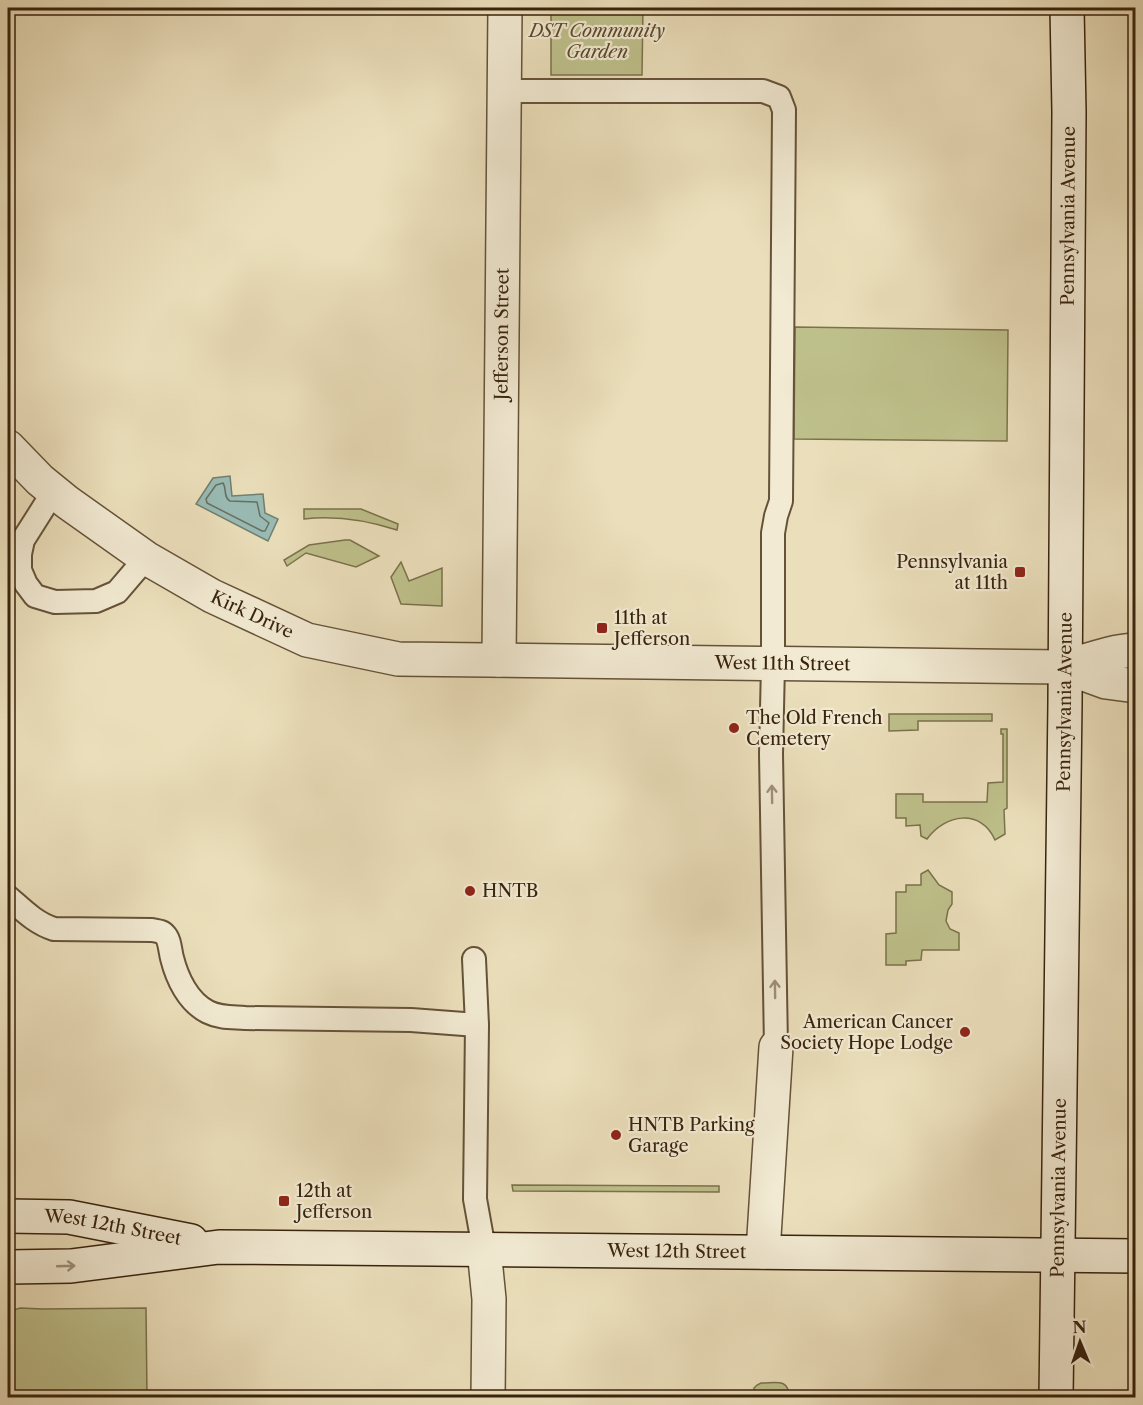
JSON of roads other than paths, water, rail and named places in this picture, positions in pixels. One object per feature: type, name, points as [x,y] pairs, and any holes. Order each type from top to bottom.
[{"type":"street","name":"Jefferson Street","points":[[499,660],[505,8]]},
{"type":"street","name":"Pennsylvania Avenue","points":[[1056,1398],[1065,667],[1069,112],[1067,8]]},
{"type":"street","name":"Kirk Drive","points":[[8,447],[47,485],[146,558],[212,596],[307,640],[398,659],[499,660]]},
{"type":"street","name":"West 11th Street","points":[[499,660],[1065,667],[1122,650],[1136,650]]},
{"type":"street","name":"West 11th Street","points":[[1065,667],[1106,682],[1136,686]]},
{"type":"street","points":[[763,1252],[776,1047]]},
{"type":"street","name":"West 12th Street","points":[[8,1216],[69,1217],[219,1247]]},
{"type":"street","name":"West 12th Street","points":[[8,1267],[71,1266],[219,1247],[1136,1256]]},
{"type":"street","points":[[484,1249],[489,1299],[488,1398]]},
{"type":"lane","points":[[504,91],[763,92],[779,97],[784,110],[782,501],[773,533],[771,754],[776,1047]]},
{"type":"lane","points":[[47,485],[20,554],[20,570],[35,596],[55,602],[96,601],[117,592],[146,558]]},
{"type":"lane","points":[[8,897],[38,922],[54,929],[152,930],[163,933],[167,937],[181,983],[192,1000],[206,1011],[220,1017],[411,1020],[477,1025]]},
{"type":"lane","points":[[474,959],[477,1025],[475,1198],[484,1249]]},
{"type":"water","points":[[230,476],[232,496],[263,494],[265,513],[278,519],[268,541],[196,504],[213,478]]},
{"type":"place","name":"Pennsylvania at 11th","points":[[1020,572]]},
{"type":"place","name":"11th at Jefferson","points":[[602,628]]},
{"type":"place","name":"The Old French Cemetery","points":[[734,728]]},
{"type":"place","name":"HNTB","points":[[470,891]]},
{"type":"place","name":"American Cancer Society Hope Lodge","points":[[965,1032]]},
{"type":"place","name":"HNTB Parking Garage","points":[[616,1135]]},
{"type":"place","name":"12th at Jefferson","points":[[284,1201]]},
{"type":"park label","name":"DST Community Garden","points":[[597,42]]}]
